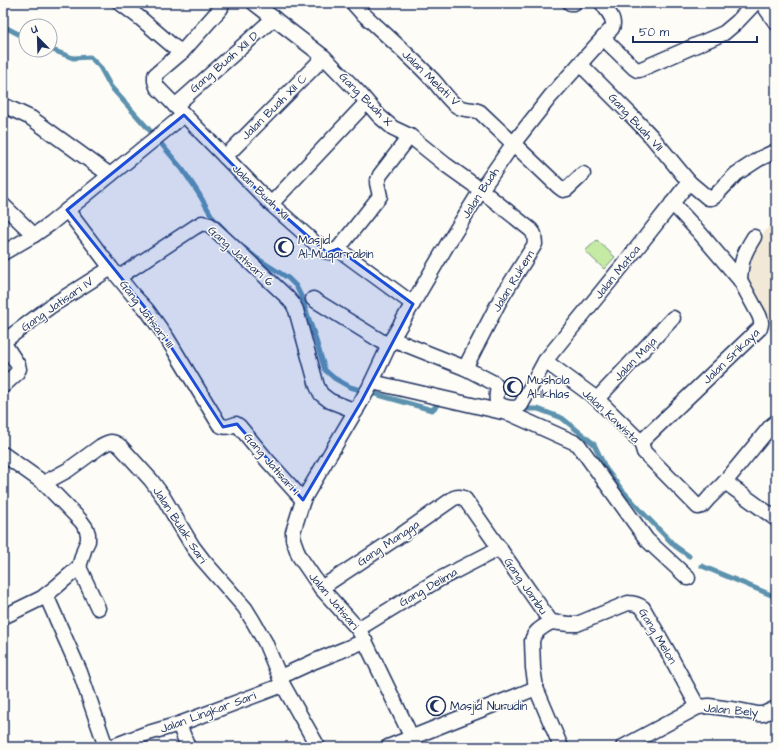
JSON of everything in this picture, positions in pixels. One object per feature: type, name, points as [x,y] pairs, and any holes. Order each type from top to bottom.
[{"type":"street","points":[[120,3],[182,52],[221,8]]},
{"type":"street","name":"Gang Buah X","points":[[254,3],[324,57],[379,116],[394,128],[410,136],[446,165],[481,190]]},
{"type":"street","name":"Jalan Melati V","points":[[353,3],[430,76],[454,104],[460,108],[480,112],[561,189],[567,189],[583,174]]},
{"type":"street","name":"Jalan Buah","points":[[358,407],[390,342],[481,190],[513,144],[550,97],[612,28],[614,22],[602,3]]},
{"type":"street","points":[[603,38],[634,68],[639,70],[724,33],[755,3]]},
{"type":"street","points":[[762,3],[776,23]]},
{"type":"street","name":"Gang Buah XII D","points":[[179,110],[274,18]]},
{"type":"street","name":"Jalan Buah XII","points":[[182,52],[155,75],[155,81],[158,87],[271,204],[324,251],[330,252],[338,249]]},
{"type":"street","name":"Jalan Buah XII C","points":[[225,157],[324,57]]},
{"type":"street","name":"Gang Buah VII","points":[[580,64],[642,127],[689,182],[708,198],[714,197],[736,174],[759,159],[776,151]]},
{"type":"street","points":[[271,204],[366,103]]},
{"type":"street","points":[[3,105],[31,118],[110,175]]},
{"type":"street","points":[[3,253],[34,235],[67,210],[154,139],[179,110]]},
{"type":"street","points":[[410,136],[380,175],[377,183],[380,196],[338,249],[413,304]]},
{"type":"street","name":"Jalan Matoa","points":[[545,361],[689,182]]},
{"type":"street","name":"Jalan Rukem","points":[[464,368],[500,300],[535,244],[534,234],[531,230],[481,190]]},
{"type":"street","name":"Jalan Srikaya","points":[[641,442],[760,328],[761,323],[740,280],[672,203]]},
{"type":"street","points":[[3,205],[34,235]]},
{"type":"street","name":"Gang Jatisari III","points":[[67,210],[115,272],[147,310],[219,424]]},
{"type":"street","name":"Gang Jatisari 6","points":[[115,272],[202,223],[210,225],[282,293],[296,310],[317,386],[321,394],[330,401],[358,407]]},
{"type":"street","points":[[740,280],[742,262],[746,250],[754,236]]},
{"type":"street","name":"Gang Jatisari IV","points":[[3,342],[51,306],[115,272]]},
{"type":"street","points":[[312,299],[390,342],[464,368],[497,385],[496,400],[502,406],[515,408],[521,404],[545,361]]},
{"type":"street","name":"Jalan Maja","points":[[596,399],[673,318]]},
{"type":"street","points":[[3,342],[19,369],[16,374],[3,386]]},
{"type":"street","name":"Jalan Kawista","points":[[545,361],[596,399],[641,442],[644,452],[698,507],[702,506],[725,482]]},
{"type":"street","points":[[370,385],[511,414],[578,444],[647,540],[688,578]]},
{"type":"street","name":"Jalan Jatisari","points":[[358,407],[303,500],[293,532],[293,539],[299,556],[321,588],[358,629],[366,641],[413,742]]},
{"type":"street","points":[[776,422],[771,426],[725,482],[776,519]]},
{"type":"street","name":"Gang Jatisari I","points":[[219,424],[225,427],[236,424],[239,426],[303,500]]},
{"type":"street","name":"Jalan Bulak Sari","points":[[44,483],[68,470],[107,443],[112,442],[121,446],[162,495],[202,560],[245,608],[265,642],[282,681],[318,747]]},
{"type":"street","points":[[3,454],[44,483],[81,521],[88,534],[88,541],[79,567],[71,575],[46,594],[15,612],[3,616]]},
{"type":"street","name":"Gang Jambu","points":[[454,498],[464,498],[551,622],[532,637],[533,668],[536,688]]},
{"type":"street","name":"Gang Mangga","points":[[321,588],[454,498]]},
{"type":"street","name":"Gang Delima","points":[[358,629],[438,580],[500,548]]},
{"type":"street","points":[[79,567],[98,608]]},
{"type":"street","points":[[46,594],[113,746]]},
{"type":"street","name":"Gang Melon","points":[[551,622],[577,624],[628,603],[640,605],[698,707]]},
{"type":"street","name":"Jalan Lingkar Sari","points":[[113,746],[145,734],[179,724],[282,681],[315,661],[366,641]]},
{"type":"street","points":[[388,747],[413,742],[455,720],[536,688],[561,747]]},
{"type":"street","name":"Jalan Bely","points":[[623,747],[698,707],[708,706],[758,714],[763,714],[776,708]]},
{"type":"street","points":[[179,724],[188,747]]},
{"type":"highlighted area","points":[[184,115],[271,204],[327,253],[338,249],[413,304],[361,402],[303,500],[237,424],[223,427],[147,310],[67,210]]},
{"type":"shaded area","points":[[776,220],[776,341],[746,273],[748,253],[765,231]]},
{"type":"green space","points":[[597,240],[615,257],[604,269],[585,251]]},
{"type":"waterway","points":[[3,26],[18,34]]},
{"type":"waterway","points":[[58,52],[73,58],[90,57],[100,67],[111,87],[183,170],[213,218],[225,230]]},
{"type":"waterway","points":[[244,248],[255,257],[288,278],[296,286],[301,296],[325,370],[334,378],[350,387],[432,410],[440,403]]},
{"type":"waterway","points":[[520,409],[538,409],[562,418],[594,444],[606,469],[622,490],[675,546],[689,556]]},
{"type":"waterway","points":[[702,566],[776,597]]},
{"type":"place","name":"Masjid Al-Muqarrabin","points":[[284,247]]},
{"type":"place","name":"Mushola Al-Ikhlas","points":[[513,387]]},
{"type":"place","name":"Masjid Nurudin","points":[[436,706]]}]
